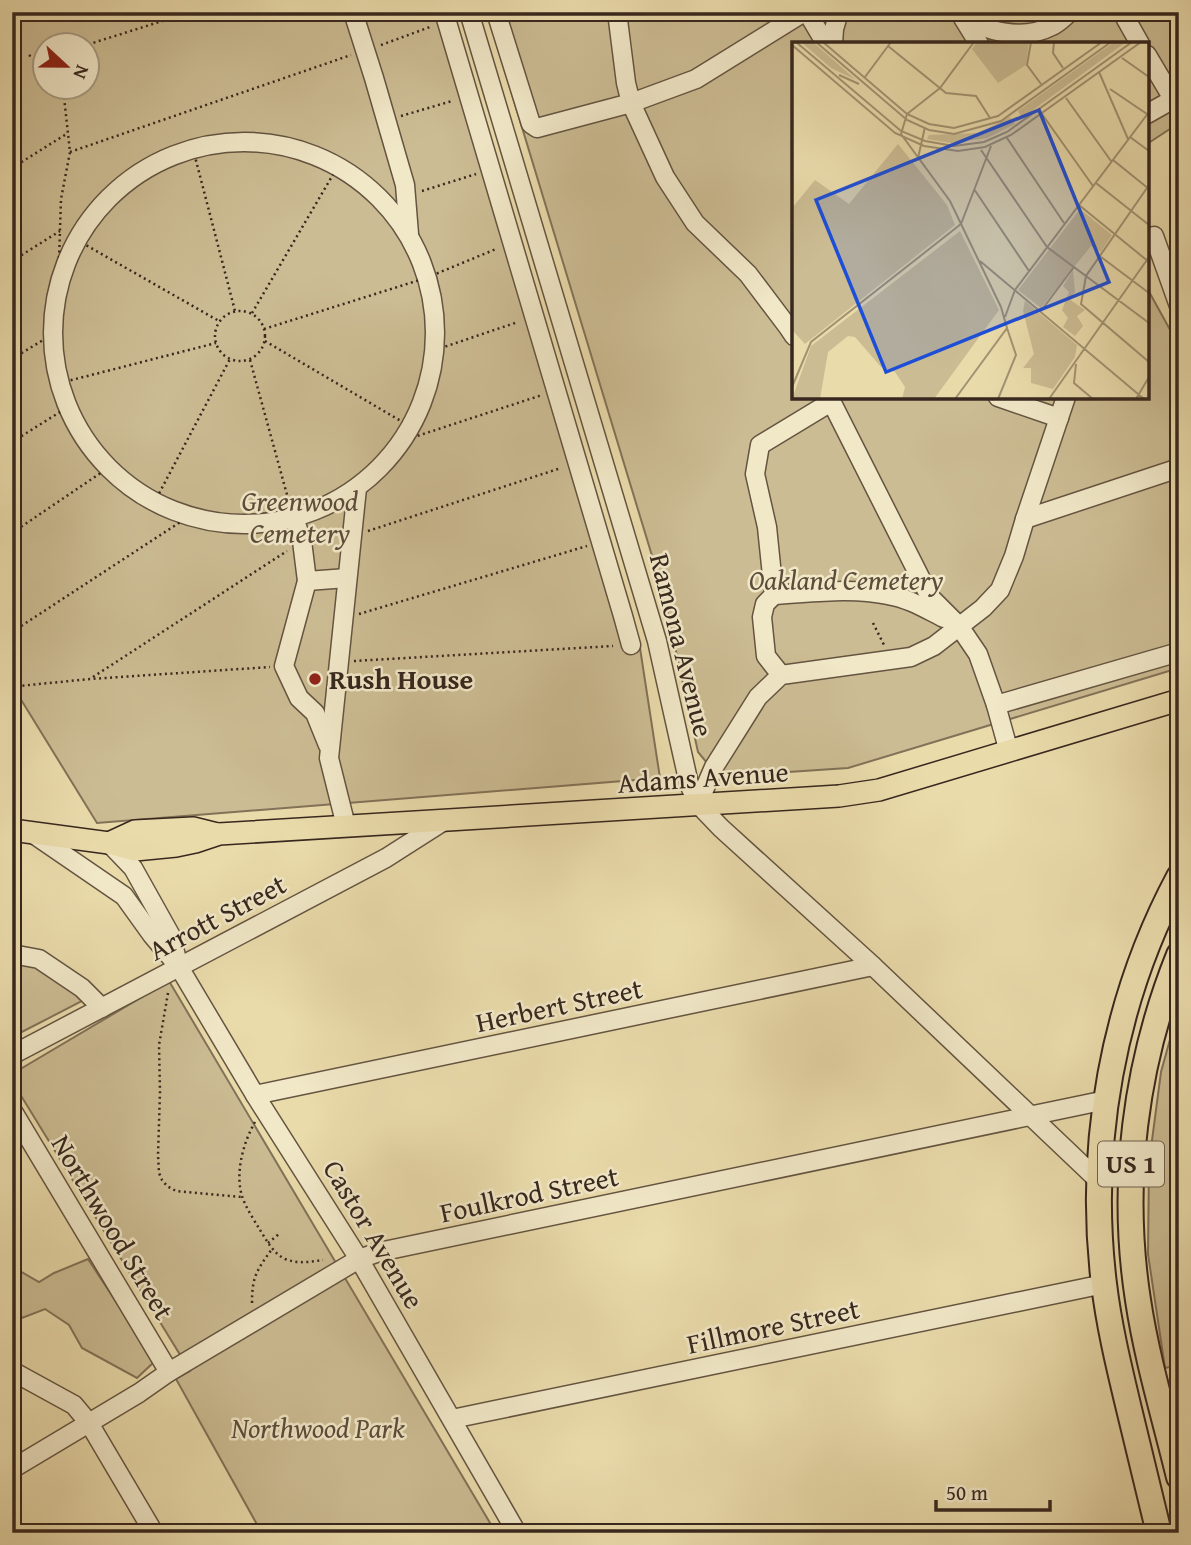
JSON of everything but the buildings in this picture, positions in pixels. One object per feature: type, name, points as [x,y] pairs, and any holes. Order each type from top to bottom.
[{"type":"highway","name":"US 1","points":[[1159,1533],[1112,1337],[1099,1233],[1098,1181],[1106,1100],[1116,1046],[1152,936],[1179,877]]},
{"type":"highway","name":"US 1","points":[[1179,955],[1147,1053],[1137,1107],[1130,1215],[1134,1271],[1143,1328],[1179,1477]]},
{"type":"main road","name":"Adams Avenue","points":[[22,831],[109,843],[135,831],[193,828],[219,834],[839,796],[865,793],[1177,701]]},
{"type":"main road","name":"Castor Avenue","points":[[12,818],[22,831]]},
{"type":"street","points":[[353,12],[405,185],[409,234]]},
{"type":"street","name":"Ramona Avenue","points":[[469,12],[657,641],[689,783],[698,804],[873,966],[1098,1181]]},
{"type":"street","points":[[496,12],[531,124],[537,128],[631,103],[696,79],[806,12],[825,42]]},
{"type":"street","points":[[617,12],[631,103],[665,177],[695,223],[748,274],[792,329]]},
{"type":"street","points":[[833,42],[839,12]]},
{"type":"street","points":[[961,16],[979,27],[1011,34],[1033,33],[1054,26],[1070,12]]},
{"type":"street","points":[[1122,12],[1139,42]]},
{"type":"street","points":[[961,16],[967,42]]},
{"type":"street","points":[[961,16],[978,42]]},
{"type":"street","points":[[445,17],[631,645]]},
{"type":"street","points":[[1149,58],[1176,97],[1149,113]]},
{"type":"street","points":[[256,142],[287,146],[338,166],[370,188],[409,234],[418,253],[435,311],[435,350],[431,377],[423,403],[407,434],[381,467],[357,488],[325,507],[294,518],[255,525],[220,524],[188,517],[154,503],[108,468],[85,439],[68,407],[60,383],[55,359],[54,313],[66,265],[77,240],[94,215],[138,174],[165,159],[193,149],[224,143],[256,142]]},
{"type":"street","points":[[1154,236],[1179,306]]},
{"type":"street","points":[[774,595],[766,527],[755,474],[760,445],[830,399],[930,597],[959,626],[978,654],[1009,752]]},
{"type":"street","points":[[1005,399],[1059,418]]},
{"type":"street","points":[[698,804],[714,767],[758,697],[781,674],[911,657],[934,646],[983,608],[1000,590],[1014,556],[1065,399]]},
{"type":"street","points":[[1025,519],[1179,468]]},
{"type":"street","points":[[346,826],[329,749],[357,488]]},
{"type":"street","points":[[294,518],[302,541],[307,581],[284,666],[299,698],[316,713],[329,749]]},
{"type":"street","points":[[307,581],[347,578]]},
{"type":"street","points":[[781,674],[766,656],[762,617],[765,604],[774,595],[858,591],[890,595],[913,603],[959,626]]},
{"type":"street","points":[[996,705],[1179,652]]},
{"type":"street","name":"Arrott Street","points":[[12,1055],[386,858],[444,821]]},
{"type":"street","name":"Castor Avenue","points":[[22,831],[124,895],[179,967],[259,1101],[359,1259],[517,1533]]},
{"type":"street","name":"Castor Avenue","points":[[109,843],[133,868],[146,891],[171,936],[179,967]]},
{"type":"street","points":[[12,954],[39,959],[82,988],[102,1008]]},
{"type":"street","name":"Herbert Street","points":[[259,1101],[873,966]]},
{"type":"street","name":"Foulkrod Street","points":[[12,1469],[359,1259],[379,1252],[1106,1100]]},
{"type":"street","name":"Northwood Street","points":[[12,1110],[169,1372]]},
{"type":"street","name":"Fillmore Street","points":[[453,1419],[1104,1284]]},
{"type":"street","points":[[12,1371],[74,1405],[89,1423],[154,1533]]},
{"type":"path","points":[[102,40],[191,12]]},
{"type":"path","points":[[70,152],[366,50],[445,17]]},
{"type":"path","points":[[386,120],[469,96]]},
{"type":"path","points":[[58,291],[61,199],[70,152],[65,102]]},
{"type":"path","points":[[12,168],[68,133]]},
{"type":"path","points":[[193,149],[235,311]]},
{"type":"path","points":[[252,313],[338,166]]},
{"type":"path","points":[[406,196],[491,170]]},
{"type":"path","points":[[12,261],[60,231]]},
{"type":"path","points":[[77,240],[219,321]]},
{"type":"path","points":[[264,329],[426,278],[512,243]]},
{"type":"path","points":[[235,311],[252,313],[264,329],[265,341],[262,349],[250,360],[241,362],[230,359],[219,351],[216,344],[215,335],[219,321],[235,311]]},
{"type":"path","points":[[435,350],[534,317]]},
{"type":"path","points":[[12,359],[53,334]]},
{"type":"path","points":[[265,341],[407,434],[556,390]]},
{"type":"path","points":[[60,383],[216,344]]},
{"type":"path","points":[[154,503],[230,359]]},
{"type":"path","points":[[250,360],[294,518]]},
{"type":"path","points":[[12,442],[68,407]]},
{"type":"path","points":[[352,537],[578,463]]},
{"type":"path","points":[[12,533],[108,468]]},
{"type":"path","points":[[12,632],[188,517]]},
{"type":"path","points":[[90,679],[302,541]]},
{"type":"path","points":[[342,619],[601,542]]},
{"type":"path","points":[[873,623],[887,660]]},
{"type":"path","points":[[338,662],[631,645]]},
{"type":"path","points":[[12,675],[19,686],[284,666]]},
{"type":"path","points":[[179,967],[166,999],[159,1045],[159,1173],[167,1186],[176,1191],[242,1196]]},
{"type":"path","points":[[259,1101],[239,1173],[242,1196],[268,1243],[282,1257],[308,1262],[326,1259]]},
{"type":"path","points":[[268,1243],[279,1234]]},
{"type":"path","points":[[254,1322],[252,1286],[256,1272],[272,1249]]},
{"type":"green space","name":"Greenwood Cemetery","points":[[20,12],[448,12],[640,648],[660,778],[97,823],[12,685],[12,24]]},
{"type":"green space","name":"Oakland Cemetery","points":[[487,12],[1179,12],[1179,123],[1149,143],[1149,42],[792,42],[792,399],[1149,399],[1149,292],[1179,346],[1179,668],[848,768],[729,776],[707,763],[698,752],[663,592]]},
{"type":"green space","points":[[12,961],[30,963],[84,1000],[12,1037]]},
{"type":"green space","name":"Northwood Park","points":[[169,981],[496,1533],[253,1533],[259,1528],[176,1379],[190,1371],[12,1081],[12,1074]]},
{"type":"green space","points":[[1179,1007],[1179,1365],[1165,1368],[1148,1254],[1149,1163],[1161,1072]]},
{"type":"green space","points":[[88,1259],[155,1361],[137,1378],[82,1348],[69,1325],[45,1309],[22,1318],[12,1290],[12,1260],[20,1271],[39,1282]]},
{"type":"place","name":"Rush House","points":[[315,679]]}]
